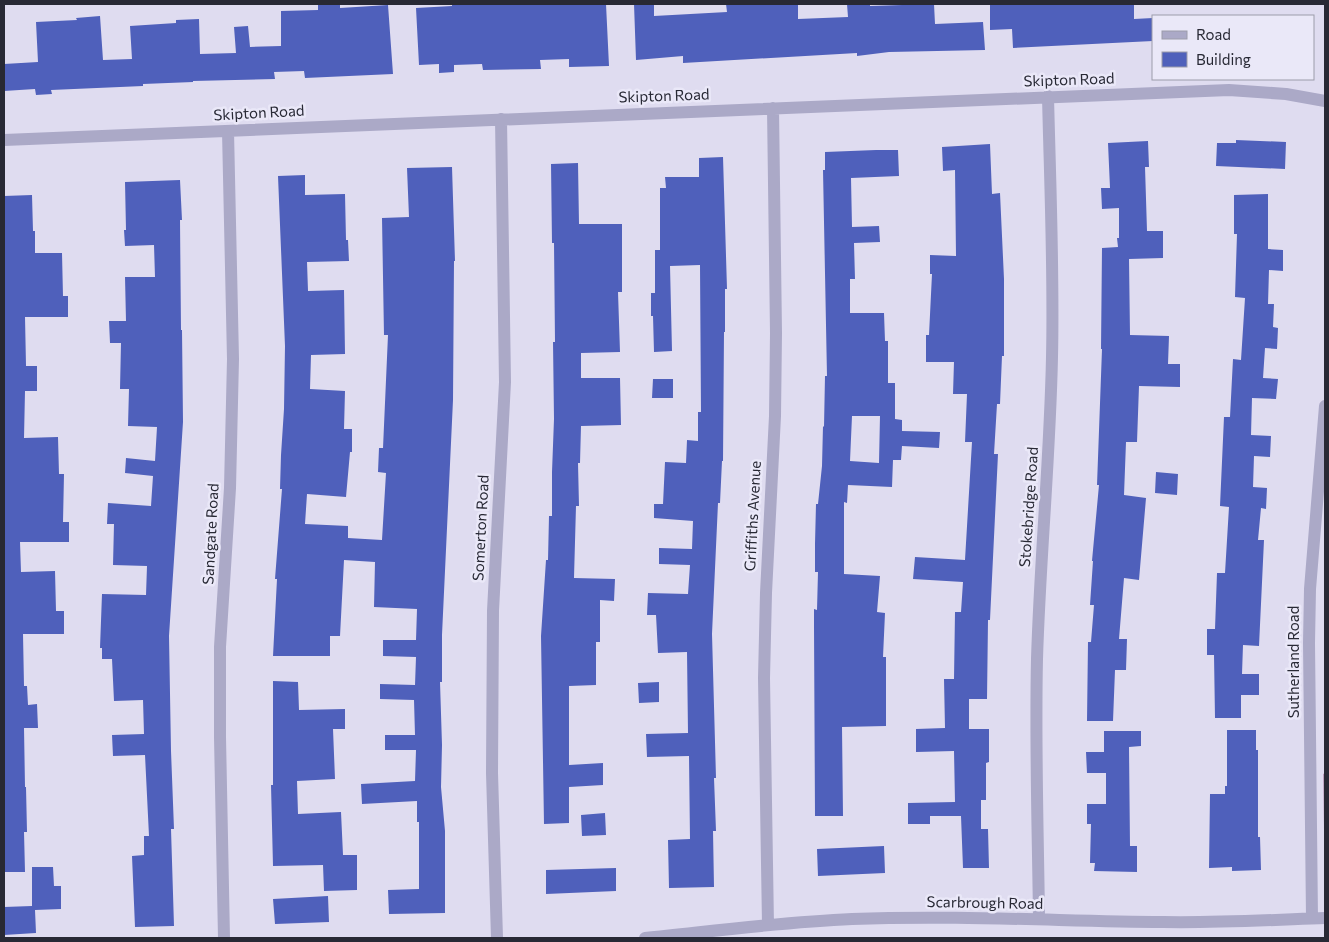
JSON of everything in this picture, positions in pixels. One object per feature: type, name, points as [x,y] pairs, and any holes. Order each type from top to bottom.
[{"type":"street","name":"Skipton Road","points":[[4,140],[1228,90],[1286,94],[1325,101]]},
{"type":"street","name":"Stokebridge Road","points":[[1039,920],[1037,668],[1048,472],[1052,357],[1048,96]]},
{"type":"street","name":"Griffiths Avenue","points":[[768,925],[764,678],[766,593],[775,416],[773,108]]},
{"type":"street","name":"Somerton Road","points":[[497,938],[492,773],[493,611],[505,382],[501,119]]},
{"type":"street","name":"Sandgate Road","points":[[224,938],[220,647],[230,488],[233,359],[228,131]]},
{"type":"street","name":"Sutherland Road","points":[[1312,918],[1310,589],[1325,406]]},
{"type":"street","name":"Scarbrough Road","points":[[645,938],[768,925],[852,919],[1230,922],[1325,918]]},
{"type":"shaded area","points":[[1325,773],[1325,886],[1323,774]]},
{"type":"building","points":[[452,4],[606,4],[609,66],[569,67],[569,59],[540,60],[541,69],[483,70],[482,64],[454,65],[454,72],[439,73],[439,64],[419,65],[416,8],[452,6]]},
{"type":"building","points":[[634,4],[654,4],[654,16],[727,12],[726,4],[798,4],[798,19],[848,17],[847,4],[870,4],[870,6],[934,4],[935,24],[983,22],[985,50],[889,52],[857,56],[857,53],[683,63],[683,56],[636,60]]},
{"type":"building","points":[[990,4],[1134,4],[1134,19],[1152,18],[1152,41],[1013,48],[1012,29],[990,30]]},
{"type":"building","points":[[318,5],[340,5],[340,8],[388,5],[393,74],[305,78],[304,71],[274,72],[275,79],[193,81],[143,84],[143,86],[51,90],[52,94],[36,95],[35,89],[4,91],[4,64],[38,62],[36,22],[77,20],[76,18],[100,16],[103,60],[132,59],[130,26],[176,23],[176,20],[199,19],[200,54],[236,53],[234,27],[248,26],[250,47],[281,46],[281,11],[318,10]]},
{"type":"building","points":[[1236,140],[1286,142],[1285,169],[1216,166],[1217,143],[1236,143]]},
{"type":"building","points":[[1148,141],[1149,167],[1145,167],[1147,231],[1163,231],[1163,258],[1129,259],[1130,335],[1169,336],[1168,364],[1180,364],[1180,387],[1139,386],[1137,442],[1126,442],[1124,495],[1146,498],[1139,580],[1124,578],[1119,639],[1127,639],[1126,670],[1115,670],[1113,721],[1087,721],[1088,642],[1091,642],[1094,605],[1090,605],[1092,561],[1099,485],[1097,485],[1102,349],[1102,248],[1118,247],[1117,238],[1119,238],[1119,208],[1102,209],[1101,188],[1110,188],[1108,143]]},
{"type":"building","points":[[990,144],[992,194],[1000,193],[1004,279],[1004,356],[1002,356],[1000,404],[997,404],[994,454],[998,454],[990,620],[988,620],[987,699],[969,699],[969,729],[989,729],[989,762],[986,763],[986,800],[981,800],[981,829],[988,829],[989,868],[963,868],[961,816],[930,816],[930,824],[908,824],[908,803],[955,802],[954,751],[916,752],[916,729],[945,728],[944,679],[954,679],[955,612],[961,612],[963,582],[913,579],[915,557],[965,560],[972,442],[965,442],[967,394],[953,394],[954,362],[926,362],[926,335],[929,335],[932,274],[930,274],[930,255],[956,256],[955,170],[943,171],[942,147]]},
{"type":"building","points":[[898,150],[899,176],[851,178],[852,227],[879,226],[880,242],[854,243],[855,279],[850,279],[850,313],[884,313],[885,341],[888,341],[888,383],[895,383],[895,419],[902,420],[902,431],[940,432],[939,448],[902,446],[901,460],[893,460],[892,487],[848,485],[847,503],[844,502],[844,574],[880,576],[877,612],[885,613],[883,657],[886,657],[886,726],[842,727],[843,816],[815,816],[814,609],[817,610],[818,572],[815,572],[816,504],[818,504],[822,466],[825,376],[827,376],[823,170],[825,170],[825,152]],"holes":[[[852,416],[880,416],[879,463],[850,461]]]},
{"type":"building","points":[[723,157],[727,289],[725,289],[724,332],[723,461],[720,503],[718,503],[712,634],[716,778],[714,778],[716,831],[713,831],[714,887],[669,888],[668,840],[690,839],[689,756],[647,757],[646,734],[688,733],[687,652],[658,653],[656,615],[647,615],[648,593],[688,594],[690,565],[659,564],[659,548],[692,549],[693,521],[654,518],[654,504],[663,504],[665,462],[686,463],[687,440],[698,441],[698,412],[701,412],[700,265],[670,266],[672,351],[654,352],[651,293],[655,293],[655,250],[660,250],[660,188],[666,188],[665,177],[699,177],[699,158]]},
{"type":"building","points":[[578,163],[579,224],[622,224],[622,292],[618,292],[620,352],[581,353],[581,378],[620,378],[621,425],[581,426],[580,463],[578,463],[579,506],[576,506],[574,578],[615,579],[614,601],[600,600],[600,642],[596,642],[596,685],[569,686],[569,765],[603,763],[603,785],[569,787],[569,823],[544,824],[541,636],[546,560],[548,560],[549,516],[552,516],[553,342],[555,342],[551,164]]},
{"type":"building","points":[[452,167],[455,261],[453,400],[442,635],[442,682],[440,682],[441,787],[445,831],[445,913],[389,914],[388,890],[419,889],[419,822],[417,822],[417,801],[362,804],[361,784],[415,781],[416,750],[385,750],[385,735],[415,735],[414,700],[380,699],[380,684],[415,685],[416,657],[383,656],[383,640],[416,640],[417,609],[374,607],[375,562],[344,560],[340,636],[330,636],[330,656],[273,656],[277,579],[275,579],[282,489],[280,489],[285,346],[278,176],[305,175],[305,195],[345,194],[346,240],[348,240],[349,261],[307,262],[308,291],[344,290],[345,354],[311,355],[310,389],[345,391],[344,429],[352,429],[352,452],[350,452],[346,497],[307,494],[305,524],[348,526],[348,538],[382,540],[386,473],[378,472],[379,448],[383,448],[388,335],[384,335],[382,218],[409,217],[407,168]]},
{"type":"building","points":[[180,180],[182,220],[180,220],[183,422],[169,636],[174,829],[171,829],[174,926],[135,927],[132,856],[144,855],[144,836],[149,836],[145,755],[113,756],[112,735],[144,734],[143,700],[114,701],[112,659],[102,659],[102,648],[100,648],[102,594],[146,595],[147,566],[113,565],[114,524],[107,524],[108,503],[151,506],[153,476],[125,473],[126,458],[155,461],[157,427],[128,426],[129,389],[120,389],[121,343],[110,343],[109,321],[126,321],[125,277],[155,277],[154,245],[125,246],[125,182]]},
{"type":"building","points":[[1268,194],[1268,249],[1283,250],[1283,271],[1269,270],[1268,304],[1274,304],[1273,327],[1278,328],[1277,349],[1265,348],[1263,378],[1278,379],[1276,399],[1252,398],[1251,435],[1271,436],[1270,457],[1254,456],[1253,487],[1267,488],[1266,509],[1261,508],[1258,540],[1264,540],[1259,646],[1243,645],[1242,674],[1259,674],[1259,695],[1241,695],[1241,718],[1215,718],[1214,655],[1207,655],[1207,629],[1215,629],[1217,573],[1225,573],[1229,507],[1220,506],[1224,417],[1230,417],[1233,359],[1241,360],[1245,298],[1235,297],[1237,234],[1234,234],[1234,195]]},
{"type":"building","points":[[32,195],[35,253],[62,253],[63,296],[68,296],[68,317],[25,317],[26,366],[37,366],[37,391],[25,391],[24,438],[58,437],[59,474],[64,474],[63,522],[69,522],[69,542],[20,542],[21,572],[55,571],[56,611],[64,611],[64,634],[23,634],[24,686],[27,686],[28,705],[37,704],[38,728],[24,728],[27,832],[24,832],[25,872],[4,872],[4,196]]},
{"type":"building","points":[[653,379],[673,379],[673,398],[652,398]]},
{"type":"building","points":[[1156,472],[1178,474],[1177,495],[1155,493]]},
{"type":"building","points":[[273,681],[298,682],[299,710],[345,709],[345,729],[333,729],[335,779],[297,781],[298,814],[341,812],[343,855],[357,855],[357,890],[324,891],[323,865],[273,866],[271,785],[273,785]]},
{"type":"building","points":[[659,682],[659,702],[639,703],[638,683]]},
{"type":"building","points":[[1227,730],[1256,730],[1256,750],[1258,750],[1258,837],[1260,837],[1261,870],[1232,871],[1232,867],[1209,868],[1210,794],[1225,794],[1225,786],[1227,786]]},
{"type":"building","points":[[1104,731],[1141,731],[1141,746],[1129,747],[1130,846],[1137,846],[1137,872],[1094,871],[1095,863],[1090,863],[1091,824],[1087,824],[1087,804],[1106,804],[1106,773],[1087,773],[1086,752],[1104,752]]},
{"type":"building","points":[[605,813],[606,835],[582,836],[581,815]]},
{"type":"building","points":[[884,846],[885,873],[818,876],[817,849]]},
{"type":"building","points":[[32,867],[53,867],[54,886],[61,886],[61,909],[35,910],[36,933],[4,935],[4,907],[32,906]]},
{"type":"building","points":[[616,868],[616,891],[546,894],[546,870]]},
{"type":"building","points":[[328,896],[329,922],[275,924],[273,899]]}]
